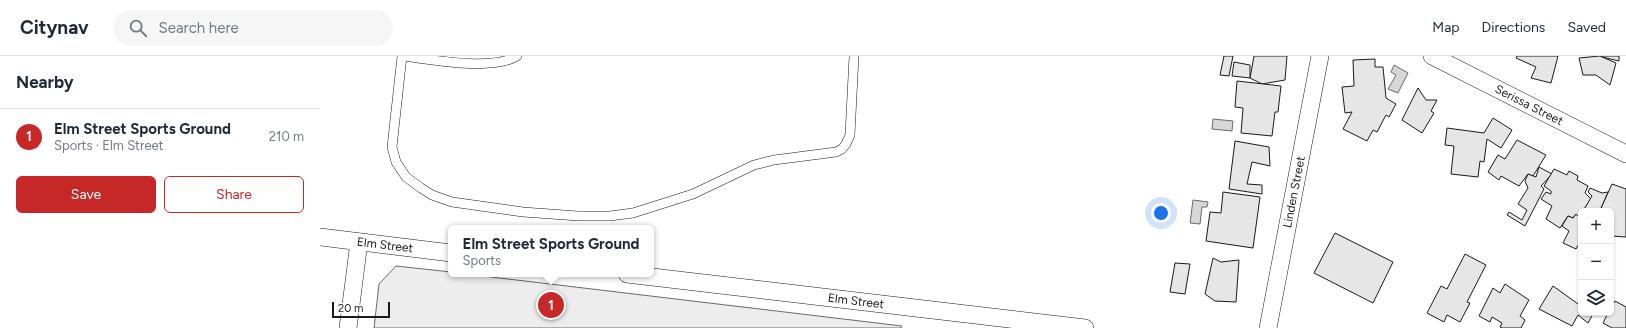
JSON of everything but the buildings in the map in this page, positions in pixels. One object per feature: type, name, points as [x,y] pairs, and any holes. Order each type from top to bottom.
[{"type":"street","name":"Linden Street","points":[[1268,328],[1320,56]]},
{"type":"street","name":"Serissa Street","points":[[1432,56],[1626,154]]},
{"type":"street","name":"Elm Street","points":[[320,238],[448,253]]},
{"type":"street","points":[[348,328],[359,242]]},
{"type":"street","name":"Elm Street","points":[[650,277],[1016,324],[1085,328]]},
{"type":"lane","points":[[517,56],[511,60],[496,64],[403,56],[392,147],[396,162],[406,177],[432,195],[452,202],[523,212],[591,216],[633,214],[693,194],[754,165],[774,160],[836,152],[842,149],[850,135],[854,56]]},
{"type":"shaded area","points":[[1394,65],[1408,73],[1398,93],[1388,89],[1396,75],[1391,72]]},
{"type":"shaded area","points":[[1213,119],[1233,121],[1232,131],[1212,129]]},
{"type":"shaded area","points":[[1193,200],[1208,202],[1207,207],[1202,207],[1200,224],[1190,223]]},
{"type":"shaded area","points":[[396,266],[448,272],[448,277],[491,277],[902,326],[901,328],[374,328],[379,284]]},
{"type":"place","name":"Elm Street Sports Ground","points":[[551,305]]}]
